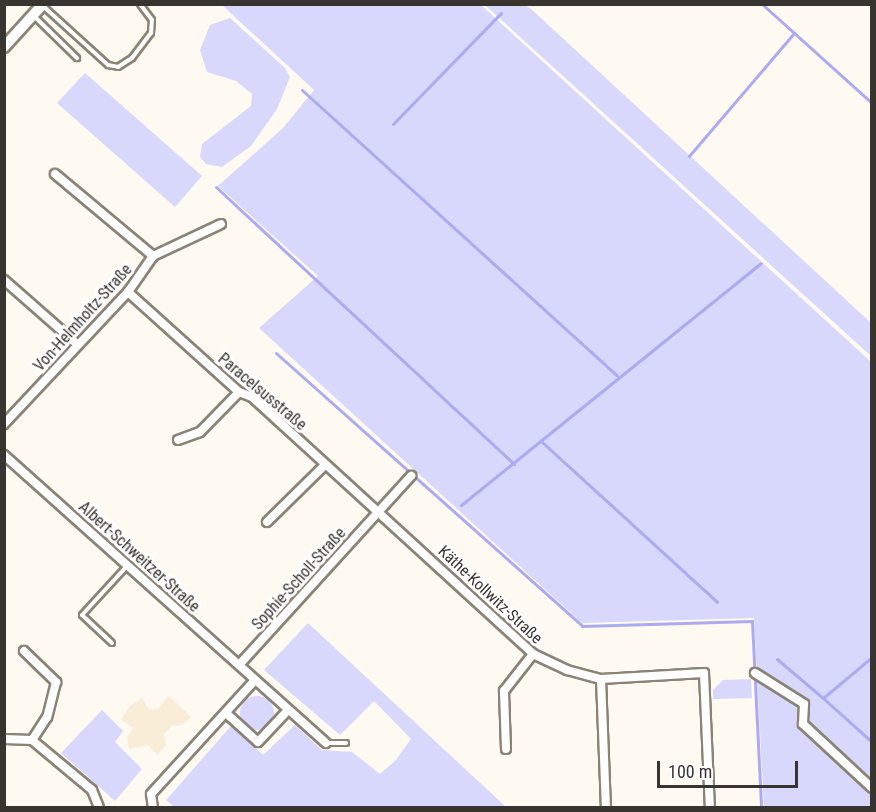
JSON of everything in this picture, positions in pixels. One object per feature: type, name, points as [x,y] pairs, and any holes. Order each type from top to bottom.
[{"type":"street","points":[[4,47],[43,5]]},
{"type":"street","points":[[55,174],[153,256]]},
{"type":"street","name":"Von-Helmholtz-Straße","points":[[4,424],[128,292],[153,256],[221,224]]},
{"type":"street","points":[[4,280],[78,345]]},
{"type":"street","name":"Paracelsusstraße","points":[[128,292],[239,392],[252,397],[325,465],[379,511]]},
{"type":"street","points":[[178,440],[200,432],[239,392]]},
{"type":"street","name":"Albert-Schweitzer-Straße","points":[[4,455],[326,743]]},
{"type":"street","points":[[267,522],[325,465]]},
{"type":"street","name":"Sophie-Scholl-Straße","points":[[239,665],[411,476]]},
{"type":"street","name":"Käthe-Kollwitz-Straße","points":[[379,511],[533,654],[567,670],[601,679],[704,673],[710,807]]},
{"type":"street","points":[[24,651],[56,682],[47,717],[32,740]]},
{"type":"street","points":[[507,749],[504,691],[533,654]]},
{"type":"street","points":[[755,673],[804,704],[803,724],[872,788]]},
{"type":"street","points":[[601,679],[606,807]]},
{"type":"street","points":[[153,807],[151,794],[255,680]]},
{"type":"street","points":[[226,713],[258,742],[288,710]]},
{"type":"street","points":[[4,739],[32,740],[92,790],[99,807],[104,807]]},
{"type":"lane","points":[[43,5],[108,65],[118,67],[132,58],[151,33],[152,20],[140,4]]},
{"type":"lane","points":[[33,15],[77,58]]},
{"type":"lane","points":[[112,643],[82,615],[128,565]]},
{"type":"lane","points":[[326,743],[346,743]]},
{"type":"shaded area","points":[[222,5],[481,5],[871,362],[871,807],[764,807],[754,618],[582,623],[259,328],[318,276],[218,186],[283,128],[314,90]]},
{"type":"shaded area","points":[[485,5],[525,5],[531,9],[871,323],[871,356]]},
{"type":"shaded area","points":[[230,18],[285,68],[290,77],[277,109],[251,146],[222,167],[206,164],[200,157],[202,144],[251,106],[252,94],[236,81],[207,72],[200,50],[210,25]]},
{"type":"shaded area","points":[[85,73],[202,176],[175,207],[57,103]]},
{"type":"shaded area","points":[[308,623],[506,807],[175,808],[166,800],[231,726],[263,755],[295,725],[322,750],[352,752],[380,774],[395,761],[411,739],[374,701],[340,735],[264,670]]},
{"type":"shaded area","points":[[751,679],[752,698],[713,699],[713,690],[723,680]]},
{"type":"shaded area","points":[[169,696],[191,717],[183,725],[172,726],[164,734],[166,745],[158,755],[148,745],[129,749],[127,737],[133,728],[121,720],[129,707],[142,698],[149,710],[158,709]]},
{"type":"shaded area","points":[[257,696],[269,701],[274,713],[269,725],[257,730],[245,725],[240,713],[245,701]]},
{"type":"shaded area","points":[[102,710],[123,731],[115,742],[142,769],[115,801],[61,753]]},
{"type":"waterway","points":[[762,4],[872,103]]},
{"type":"waterway","points":[[393,124],[501,13]]},
{"type":"waterway","points":[[689,156],[794,33]]},
{"type":"waterway","points":[[302,90],[617,376]]},
{"type":"waterway","points":[[216,187],[514,464]]},
{"type":"waterway","points":[[461,505],[761,263]]},
{"type":"waterway","points":[[276,353],[582,626],[752,621],[761,808]]},
{"type":"waterway","points":[[542,442],[717,602]]},
{"type":"waterway","points":[[777,659],[823,698],[872,657]]},
{"type":"waterway","points":[[823,698],[872,742]]}]
